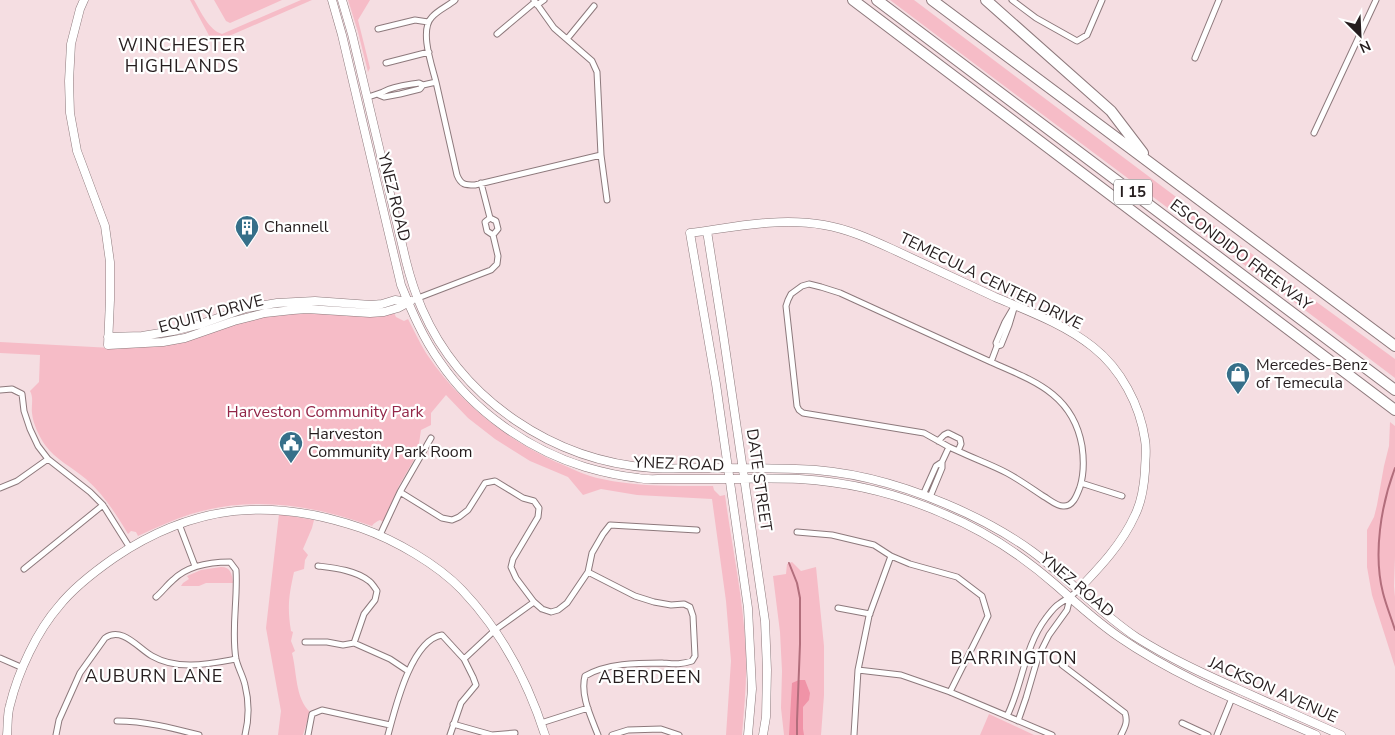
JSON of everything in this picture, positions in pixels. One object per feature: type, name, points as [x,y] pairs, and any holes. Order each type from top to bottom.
[{"type":"highway","points":[[853,0],[1392,408]]},
{"type":"highway","name":"ESCONDIDO FREEWAY","points":[[877,0],[1392,388]]},
{"type":"highway","name":"ESCONDIDO FREEWAY","points":[[932,0],[1395,346]]},
{"type":"highway","points":[[986,0],[1110,111],[1151,163]]},
{"type":"main road","name":"EQUITY DRIVE","points":[[84,0],[71,44],[70,113],[78,151],[105,226],[110,262],[108,341],[163,342],[185,338],[259,314],[279,311],[384,312],[398,308],[418,298]]},
{"type":"main road","name":"YNEZ ROAD","points":[[332,0],[401,285],[417,323],[440,363],[470,398],[488,414],[537,446],[562,459],[586,468],[640,479],[812,480],[855,486],[924,506],[969,526],[1002,545],[1025,560],[1107,629],[1155,661],[1188,678]]},
{"type":"main road","name":"YNEZ ROAD","points":[[342,0],[368,97],[406,261],[422,310],[453,362],[480,392],[510,418],[544,438],[580,454],[615,464],[652,468],[799,468],[848,474],[911,490],[977,518],[1004,533],[1033,552],[1134,635],[1169,657],[1193,669]]},
{"type":"main road","points":[[349,67],[354,71],[361,95],[368,97]]},
{"type":"main road","name":"TEMECULA CENTER DRIVE","points":[[690,233],[782,222],[803,222],[843,230],[884,245],[1066,329],[1097,351],[1110,364],[1136,405],[1146,442],[1144,482],[1136,514],[1120,542],[1078,590]]},
{"type":"main road","name":"DATE STREET","points":[[707,231],[766,631],[767,692],[763,735]]},
{"type":"main road","name":"DATE STREET","points":[[690,233],[716,384],[748,608],[752,688],[748,735]]},
{"type":"main road","points":[[874,491],[884,489],[920,500],[926,496]]},
{"type":"main road","points":[[7,735],[10,706],[28,656],[58,606],[80,584],[106,563],[146,538],[179,524],[218,513],[256,509],[276,509],[324,516],[380,535],[404,548],[444,575],[461,589],[495,630],[517,667],[535,705],[545,735]]},
{"type":"main road","name":"JACKSON AVENUE","points":[[1193,669],[1341,735]]},
{"type":"main road","name":"JACKSON AVENUE","points":[[1188,678],[1316,735]]},
{"type":"main road","points":[[1281,719],[1285,710]]},
{"type":"street","points":[[454,0],[432,16],[426,30],[429,52],[459,181],[464,184],[475,185],[601,155]]},
{"type":"street","points":[[497,34],[535,2],[544,0]]},
{"type":"street","points":[[1012,0],[1036,18],[1077,41],[1087,35],[1102,0]]},
{"type":"street","points":[[1195,58],[1219,0]]},
{"type":"street","points":[[1314,133],[1376,0]]},
{"type":"street","points":[[535,2],[554,28],[592,61],[597,72],[601,155],[607,200]]},
{"type":"street","points":[[567,39],[594,6]]},
{"type":"street","points":[[378,29],[415,20],[428,22]]},
{"type":"street","points":[[386,63],[429,52]]},
{"type":"street","points":[[378,95],[384,97],[414,91],[436,82]]},
{"type":"street","points":[[368,97],[412,84],[419,83],[423,86]]},
{"type":"street","points":[[412,84],[414,91]]},
{"type":"street","points":[[398,87],[400,94]]},
{"type":"street","points":[[418,298],[491,270],[498,264],[494,235],[487,231],[486,222],[490,218],[481,183]]},
{"type":"street","points":[[809,284],[840,293],[1024,377],[1046,390],[1062,402],[1072,416],[1079,432],[1084,472],[1075,499],[1070,505],[1064,506],[1054,503],[1008,473],[949,447],[938,440],[924,433],[803,413],[799,410],[786,306],[796,290],[809,284]]},
{"type":"street","points":[[991,362],[997,346],[1001,345],[1015,305]]},
{"type":"street","points":[[0,390],[12,389],[22,394],[24,411],[38,446],[48,459],[103,505],[130,548]]},
{"type":"street","points":[[938,440],[948,434],[960,439],[961,444],[958,451]]},
{"type":"street","points":[[380,535],[400,492],[431,438]]},
{"type":"street","points":[[926,496],[942,468],[942,462],[949,447]]},
{"type":"street","points":[[0,488],[17,481],[48,459]]},
{"type":"street","points":[[400,492],[442,518],[452,520],[459,518],[468,510],[485,484],[495,481],[523,498],[534,501],[539,508],[538,517],[514,559],[512,567],[516,578],[534,602],[542,609],[550,612],[558,610],[568,603],[588,572],[592,553],[602,534],[610,525],[697,530]]},
{"type":"street","points":[[1081,483],[1122,496]]},
{"type":"street","points":[[24,569],[103,505]]},
{"type":"street","points":[[179,524],[195,566]]},
{"type":"street","points":[[797,532],[832,535],[874,545],[890,556],[910,564],[957,577],[982,596],[988,616],[950,692]]},
{"type":"street","points":[[854,735],[858,670],[870,614],[890,556]]},
{"type":"street","points":[[156,598],[174,578],[195,566],[230,562],[236,570],[236,659],[245,686],[248,722],[245,735]]},
{"type":"street","points":[[318,566],[354,574],[370,581],[377,591],[375,600],[364,614],[354,643]]},
{"type":"street","points":[[588,572],[635,596],[670,605],[684,604],[690,607],[693,616],[695,656],[692,661],[680,665],[663,663],[619,666],[594,670],[584,676],[582,685],[598,735]]},
{"type":"street","points":[[1007,716],[1019,687],[1032,641],[1058,604],[1070,598],[1078,590]]},
{"type":"street","points":[[1018,721],[1038,657],[1048,635],[1067,610],[1070,598]]},
{"type":"street","points":[[464,659],[495,630],[534,602]]},
{"type":"street","points":[[838,608],[870,614]]},
{"type":"street","points":[[56,735],[59,720],[80,672],[110,634],[118,634],[127,638],[152,656],[180,665],[202,666],[236,659]]},
{"type":"street","points":[[388,735],[399,694],[408,671],[427,642],[435,636],[442,635],[464,659],[476,685],[460,703],[450,735]]},
{"type":"street","points":[[305,642],[327,642],[343,645],[354,643],[390,659],[408,671]]},
{"type":"street","points":[[0,658],[23,668]]},
{"type":"street","points":[[1062,665],[1125,713],[1127,719],[1121,735]]},
{"type":"street","points":[[858,670],[901,675],[950,692],[1052,735]]},
{"type":"street","points":[[1216,735],[1232,698]]},
{"type":"street","points":[[541,724],[588,708]]},
{"type":"street","points":[[308,735],[312,714],[322,710],[390,726]]},
{"type":"street","points":[[117,721],[136,721],[175,728],[199,735]]},
{"type":"street","points":[[1182,722],[1208,735]]},
{"type":"street","points":[[453,724],[492,735],[515,733]]},
{"type":"street","points":[[174,735],[175,728]]},
{"type":"street","points":[[612,735],[628,730],[661,728],[679,735]]},
{"type":"green space","points":[[190,0],[194,0],[209,25],[222,34],[301,0],[312,0],[213,43]]},
{"type":"green space","points":[[214,0],[282,0],[230,23],[226,21]]},
{"type":"green space","points":[[348,0],[370,0],[358,20],[370,68],[368,72],[358,32]]},
{"type":"green space","points":[[890,0],[914,0],[1296,287],[1395,359],[1395,378],[1016,95]]},
{"type":"green space","name":"Harveston Community Park","points":[[311,312],[363,316],[394,313],[396,317],[404,321],[408,319],[426,353],[452,387],[467,402],[500,430],[556,462],[584,474],[616,482],[643,485],[713,486],[720,496],[725,495],[745,635],[746,675],[742,735],[726,735],[731,661],[726,601],[712,499],[637,495],[601,489],[583,495],[568,477],[530,461],[495,439],[468,418],[446,395],[431,413],[431,425],[421,430],[415,458],[400,484],[383,522],[380,520],[372,526],[305,508],[260,504],[237,505],[191,514],[138,536],[136,532],[131,531],[128,534],[104,498],[86,479],[54,455],[45,445],[35,426],[30,391],[39,382],[40,355],[0,353],[0,342],[112,348],[155,346],[236,323],[276,314]]},
{"type":"green space","points":[[1390,422],[1395,426],[1395,667],[1372,595],[1367,567],[1367,530],[1374,517],[1377,505],[1389,446]]},
{"type":"green space","points":[[279,514],[314,520],[303,549],[308,555],[305,560],[304,569],[294,572],[289,601],[291,631],[293,632],[291,641],[295,651],[292,653],[297,684],[302,700],[310,712],[303,735],[278,735],[281,711],[266,628]]},
{"type":"green space","points":[[792,562],[801,571],[816,567],[824,646],[824,695],[821,735],[784,735],[781,708],[780,632],[773,576],[786,574],[787,564]]},
{"type":"green space","points":[[221,567],[229,570],[233,583],[206,583],[199,586],[181,586],[189,579],[187,576],[201,570]]},
{"type":"green space","points":[[989,714],[1034,735],[980,735]]},
{"type":"shaded area","points":[[805,680],[810,693],[809,700],[803,707],[804,735],[789,735],[792,683]]},
{"type":"waterway","points":[[1395,468],[1382,514],[1379,546],[1380,578],[1395,630]]},
{"type":"waterway","points":[[789,563],[797,583],[800,598],[797,735]]},
{"type":"place","name":"Channell","points":[[247,248]]},
{"type":"place","name":"Mercedes-Benz of Temecula","points":[[1238,395]]},
{"type":"place","name":"Harveston Community Park Room","points":[[291,464]]},
{"type":"district","name":"WINCHESTER HIGHLANDS","points":[[182,55]]},
{"type":"district","name":"BARRINGTON","points":[[1014,658]]},
{"type":"district","name":"AUBURN LANE","points":[[154,676]]},
{"type":"district","name":"ABERDEEN","points":[[650,677]]}]
